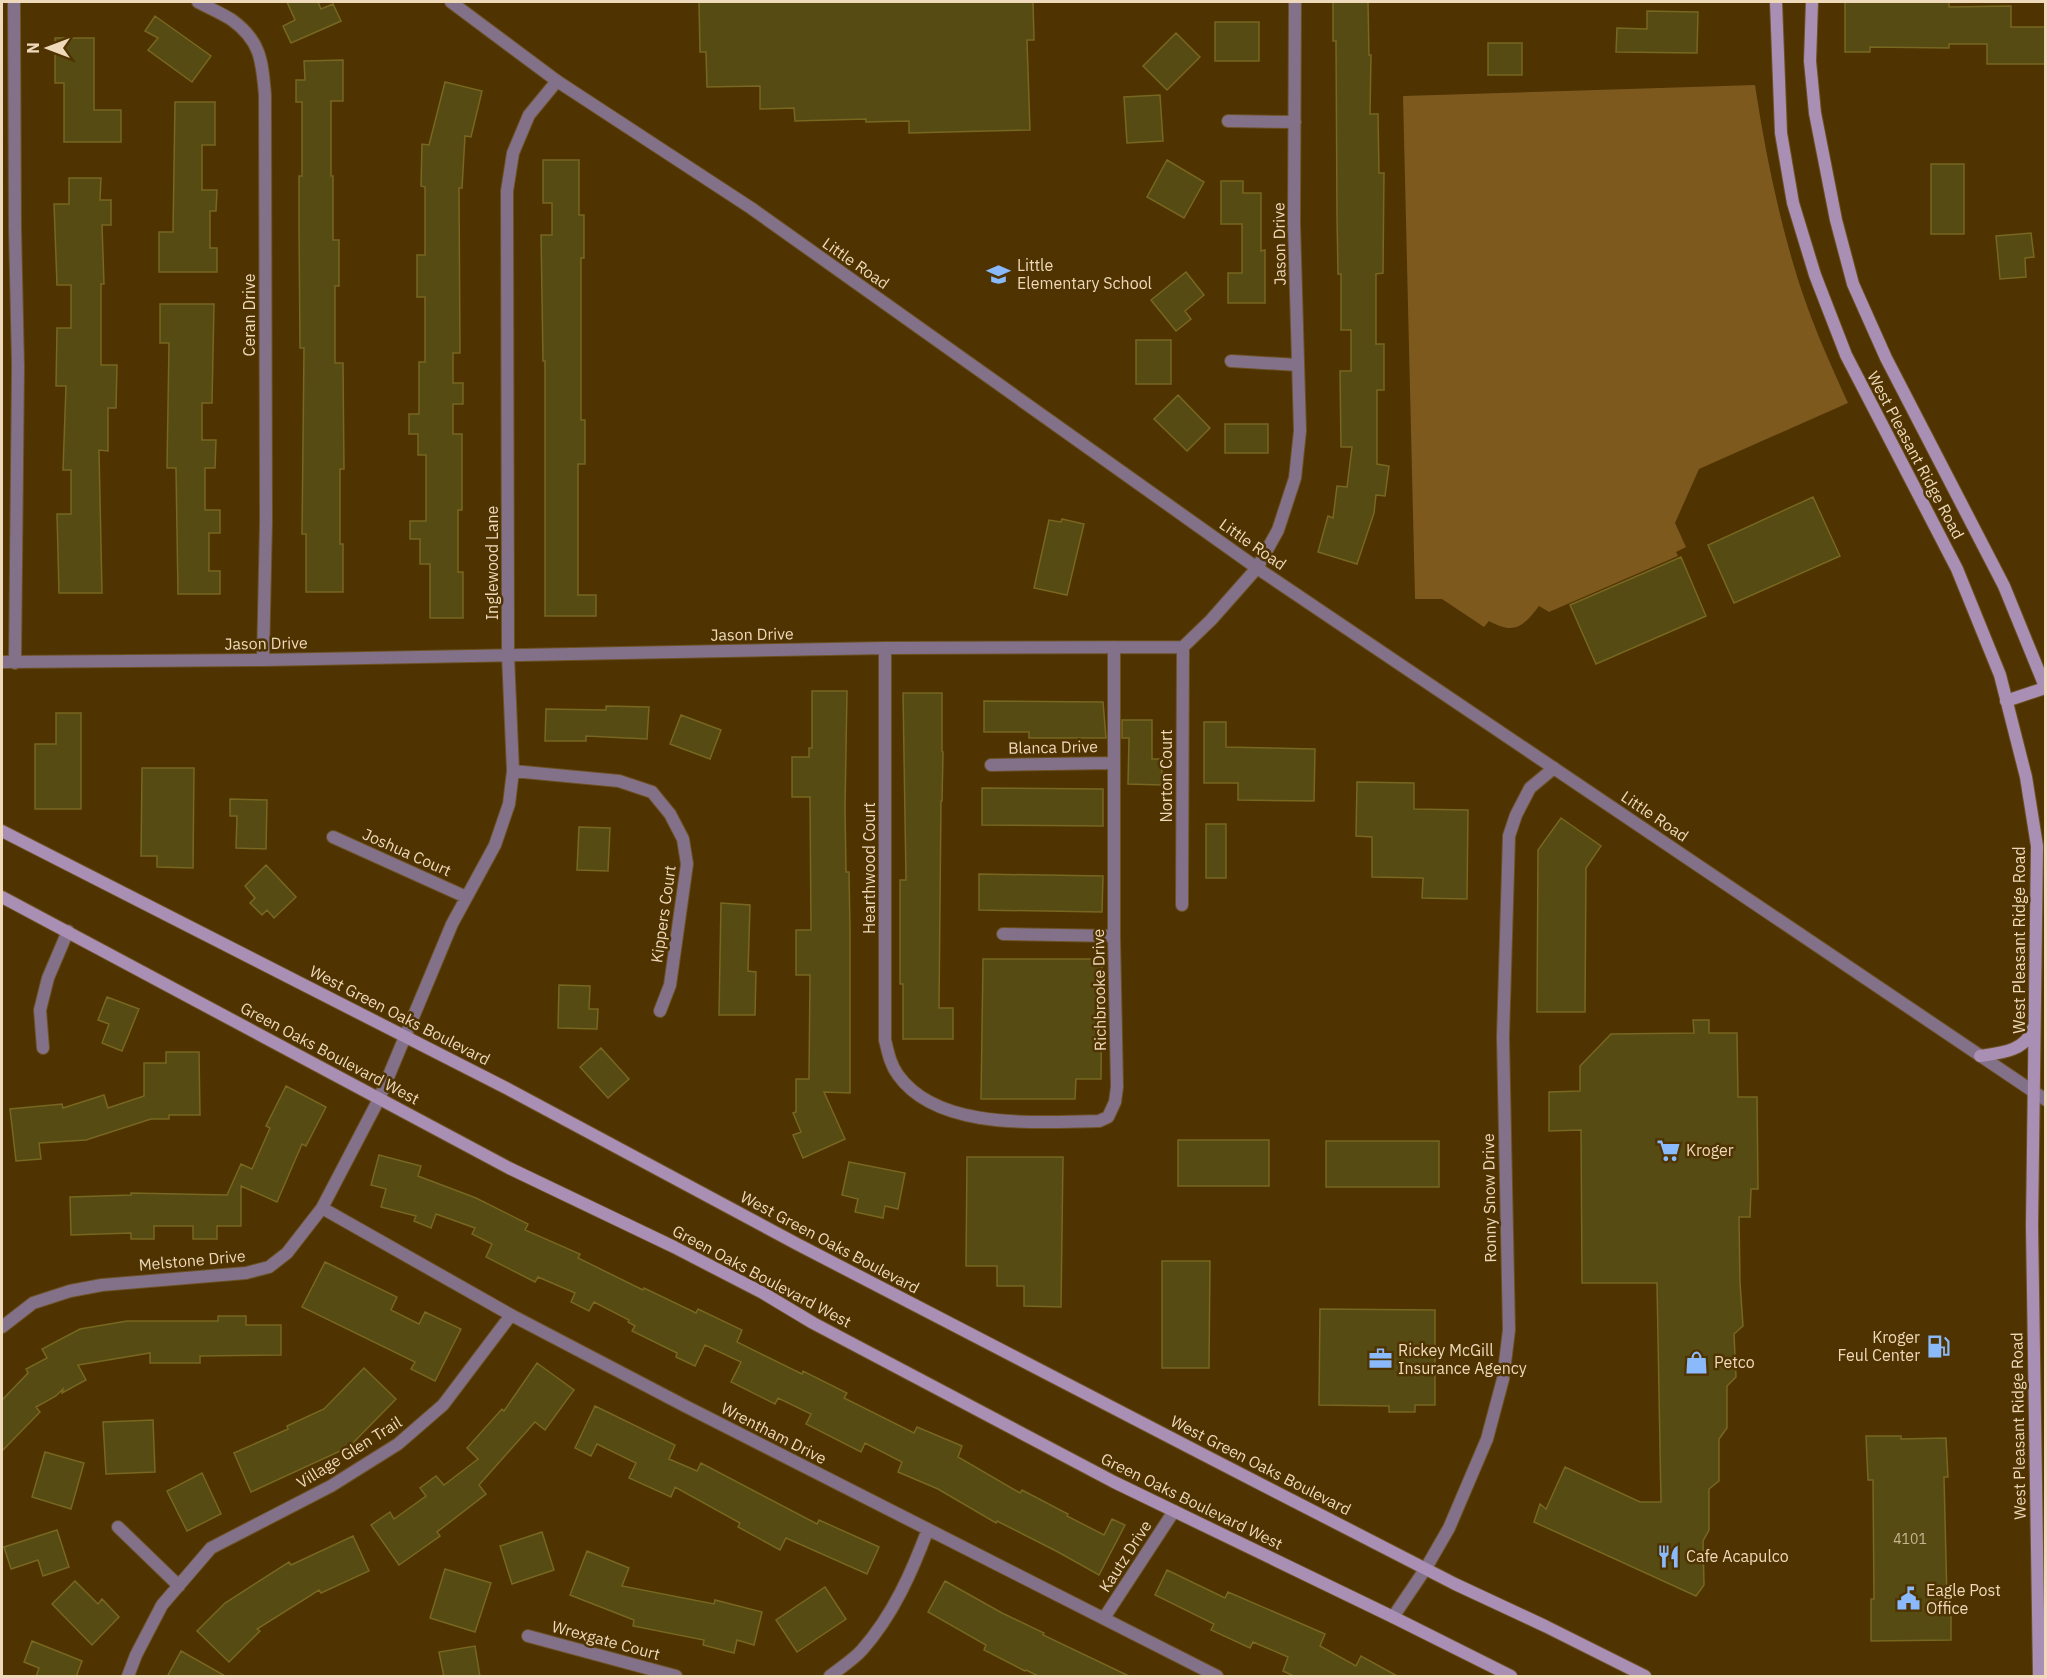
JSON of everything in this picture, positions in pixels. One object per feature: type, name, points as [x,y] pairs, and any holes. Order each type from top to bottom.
[{"type":"main road","name":"West Pleasant Ridge Road","points":[[1776,2],[1780,132],[1793,204],[1815,275],[1846,356],[1957,569],[2000,675],[2026,777],[2037,846],[2036,1018],[2040,1096],[2032,1226],[2040,1421],[2039,1677]]},
{"type":"main road","name":"West Pleasant Ridge Road","points":[[1812,2],[1810,61],[1815,113],[1836,220],[1853,284],[1886,358],[2004,586],[2045,689]]},
{"type":"main road","points":[[2006,701],[2045,689]]},
{"type":"main road","name":"West Green Oaks Boulevard","points":[[2,831],[407,1036],[828,1260],[1426,1568],[1645,1677]]},
{"type":"main road","name":"Green Oaks Boulevard West","points":[[2,897],[509,1168],[684,1252],[763,1293],[823,1329],[1114,1482],[1393,1617],[1511,1677]]},
{"type":"main road","points":[[1980,1056],[2016,1048],[2030,1039],[2036,1018]]},
{"type":"street","points":[[14,2],[18,366],[15,663]]},
{"type":"street","name":"Ceran Drive","points":[[198,2],[231,19],[255,40],[263,69],[266,511],[263,660]]},
{"type":"street","name":"Little Road","points":[[451,2],[556,81],[751,208],[1257,568],[2040,1096]]},
{"type":"street","name":"Jason Drive","points":[[2,662],[263,660],[885,648],[1183,647],[1211,620],[1257,568],[1278,530],[1295,478],[1300,431],[1294,223],[1295,2]]},
{"type":"street","name":"Inglewood Lane","points":[[407,1036],[452,924],[495,845],[509,804],[513,771],[508,655],[507,191],[513,153],[529,115],[556,81]]},
{"type":"street","points":[[1228,121],[1295,122]]},
{"type":"street","points":[[1231,361],[1299,365]]},
{"type":"street","name":"Richbrooke Drive","points":[[904,1082],[928,1102],[945,1109],[982,1118],[1042,1122],[1099,1121],[1108,1117],[1115,1102],[1117,1087],[1114,936],[1114,647]]},
{"type":"street","name":"Norton Court","points":[[1182,904],[1183,647]]},
{"type":"street","name":"Hearthwood Court","points":[[885,648],[885,1040],[891,1063],[904,1082]]},
{"type":"street","name":"Blanca Drive","points":[[991,765],[1114,763]]},
{"type":"street","name":"Ronny Snow Drive","points":[[1393,1617],[1426,1568],[1449,1527],[1487,1439],[1503,1380],[1509,1330],[1503,1037],[1509,836],[1516,815],[1530,788],[1554,768]]},
{"type":"street","name":"Kippers Court","points":[[513,771],[619,781],[652,792],[670,814],[683,839],[687,864],[670,985],[660,1011]]},
{"type":"street","name":"Joshua Court","points":[[333,837],[466,897]]},
{"type":"street","points":[[43,1048],[40,1010],[48,978],[68,931]]},
{"type":"street","points":[[1003,934],[1114,936]]},
{"type":"street","name":"Melstone Drive","points":[[2,1327],[33,1303],[70,1291],[102,1284],[246,1273],[269,1267],[300,1239],[322,1208],[379,1099],[407,1036]]},
{"type":"street","name":"Wrentham Drive","points":[[322,1208],[511,1315],[685,1406],[1104,1618],[1210,1675]]},
{"type":"street","name":"Village Glen Trail","points":[[128,1677],[136,1655],[162,1605],[211,1548],[331,1486],[398,1444],[443,1405],[511,1315]]},
{"type":"street","name":"Kautz Drive","points":[[1104,1618],[1174,1511]]},
{"type":"street","points":[[118,1527],[179,1586]]},
{"type":"street","points":[[830,1677],[861,1650],[890,1612],[912,1571],[928,1528]]},
{"type":"street","name":"Wrexgate Court","points":[[528,1636],[676,1677]]},
{"type":"shaded area","points":[[1755,85],[1771,175],[1793,263],[1811,317],[1848,403],[1699,469],[1675,523],[1686,547],[1676,552],[1678,556],[1549,612],[1539,606],[1523,624],[1512,628],[1505,628],[1489,621],[1484,627],[1442,599],[1415,599],[1403,96]]},
{"type":"building","points":[[287,2],[318,2],[321,9],[333,4],[341,21],[291,43],[283,26],[295,20]]},
{"type":"building","points":[[699,2],[1033,2],[1034,40],[1027,40],[1030,130],[909,133],[909,121],[866,122],[866,119],[795,121],[794,108],[760,109],[760,86],[707,87],[706,52],[700,52]]},
{"type":"building","points":[[1333,2],[1368,2],[1369,55],[1371,55],[1370,114],[1378,114],[1379,173],[1384,173],[1383,273],[1376,274],[1376,344],[1384,344],[1384,390],[1377,390],[1377,464],[1389,466],[1385,496],[1376,495],[1374,513],[1357,564],[1318,552],[1328,516],[1333,518],[1337,486],[1347,487],[1352,447],[1341,447],[1340,371],[1351,371],[1351,330],[1341,330],[1341,274],[1338,274],[1336,41],[1333,41]]},
{"type":"building","points":[[1845,2],[1949,2],[1949,7],[2011,6],[2011,27],[2046,27],[2046,64],[1987,64],[1987,44],[1949,44],[1949,48],[1870,47],[1870,52],[1845,52]]},
{"type":"building","points":[[1647,11],[1698,12],[1697,53],[1616,52],[1617,28],[1647,29]]},
{"type":"building","points":[[155,16],[211,56],[192,82],[148,50],[158,38],[145,31]]},
{"type":"building","points":[[1215,22],[1259,22],[1259,61],[1215,61]]},
{"type":"building","points":[[1176,33],[1200,57],[1167,90],[1143,66]]},
{"type":"building","points":[[55,38],[94,38],[94,110],[121,110],[121,142],[64,142],[64,83],[55,83]]},
{"type":"building","points":[[1488,43],[1522,43],[1522,75],[1488,75]]},
{"type":"building","points":[[343,60],[343,101],[331,101],[331,176],[333,176],[333,240],[339,240],[339,286],[335,286],[335,363],[343,363],[344,469],[340,469],[340,544],[343,544],[343,592],[306,592],[306,534],[302,534],[304,348],[300,348],[299,226],[302,102],[296,102],[296,80],[305,80],[304,61]]},
{"type":"building","points":[[445,82],[482,91],[471,137],[465,136],[462,188],[459,188],[460,353],[453,353],[453,383],[463,383],[463,404],[453,404],[453,434],[462,434],[462,510],[458,510],[458,572],[463,572],[463,618],[430,618],[430,564],[420,564],[420,539],[410,539],[410,521],[426,521],[426,455],[418,455],[418,434],[409,434],[409,414],[419,414],[419,362],[425,362],[425,297],[417,297],[417,255],[425,255],[425,187],[421,186],[422,144],[429,145]]},
{"type":"building","points":[[1160,95],[1163,141],[1127,143],[1124,97]]},
{"type":"building","points":[[175,102],[215,102],[215,145],[202,145],[202,190],[217,190],[216,211],[210,211],[210,248],[217,248],[217,272],[159,272],[159,232],[173,232]]},
{"type":"building","points":[[543,160],[579,160],[579,215],[584,215],[584,258],[581,258],[581,420],[585,420],[585,464],[578,464],[578,595],[596,595],[596,616],[545,616],[545,361],[543,361],[541,235],[552,235],[552,203],[543,203]]},
{"type":"building","points":[[1167,160],[1204,182],[1184,218],[1147,197]]},
{"type":"building","points":[[1931,164],[1964,164],[1964,234],[1931,234]]},
{"type":"building","points":[[69,178],[101,178],[100,200],[111,200],[111,225],[102,225],[104,284],[101,284],[101,365],[117,365],[116,408],[108,408],[108,451],[99,450],[102,593],[59,593],[57,514],[71,514],[71,470],[63,470],[66,386],[56,386],[57,328],[71,328],[71,285],[57,285],[54,204],[69,204]]},
{"type":"building","points":[[1221,181],[1243,181],[1243,193],[1261,193],[1261,251],[1265,250],[1265,303],[1228,303],[1228,273],[1242,273],[1242,224],[1221,224]]},
{"type":"building","points":[[2031,233],[2034,257],[2025,258],[2026,277],[2000,279],[1996,236]]},
{"type":"building","points":[[1186,272],[1204,295],[1185,311],[1191,319],[1176,331],[1151,300]]},
{"type":"building","points":[[160,304],[214,304],[212,403],[202,403],[202,440],[216,440],[215,468],[205,468],[205,510],[220,510],[220,533],[209,533],[209,571],[220,571],[220,594],[178,594],[176,468],[167,468],[169,343],[160,343]]},
{"type":"building","points":[[1136,340],[1171,340],[1171,384],[1136,384]]},
{"type":"building","points":[[1178,395],[1210,428],[1187,451],[1154,419]]},
{"type":"building","points":[[1225,424],[1268,424],[1268,453],[1225,453]]},
{"type":"building","points":[[1813,497],[1840,556],[1734,603],[1708,545]]},
{"type":"building","points":[[1062,519],[1084,524],[1067,595],[1034,588],[1049,520],[1061,522]]},
{"type":"building","points":[[1681,557],[1706,616],[1596,664],[1570,605]]},
{"type":"building","points":[[812,691],[847,691],[845,808],[846,872],[849,872],[850,1093],[824,1092],[845,1139],[803,1158],[793,1135],[801,1132],[793,1113],[796,1112],[796,1079],[809,1079],[810,975],[796,975],[796,930],[811,930],[810,797],[792,797],[792,757],[809,757],[809,748],[812,748]]},
{"type":"building","points":[[903,693],[942,693],[939,1008],[953,1008],[953,1039],[903,1039],[903,984],[900,984],[900,880],[906,880]]},
{"type":"building","points":[[984,701],[1103,702],[1106,738],[1029,738],[1029,732],[984,732]]},
{"type":"building","points":[[606,706],[649,707],[647,739],[586,736],[586,741],[545,741],[546,709],[606,710]]},
{"type":"building","points":[[56,713],[81,713],[81,809],[35,809],[35,744],[56,744]]},
{"type":"building","points":[[681,715],[721,730],[710,759],[670,744]]},
{"type":"building","points":[[1122,720],[1152,720],[1152,759],[1162,759],[1162,785],[1128,784],[1129,738],[1122,738]]},
{"type":"building","points":[[1204,722],[1226,722],[1226,747],[1315,749],[1314,801],[1238,800],[1238,783],[1204,783]]},
{"type":"building","points":[[142,768],[194,768],[193,868],[157,867],[157,856],[141,856]]},
{"type":"building","points":[[1357,782],[1414,783],[1414,809],[1468,810],[1467,899],[1422,898],[1423,878],[1372,877],[1372,837],[1356,836]]},
{"type":"building","points":[[982,788],[1103,789],[1103,826],[982,825]]},
{"type":"building","points":[[230,799],[267,800],[266,849],[236,848],[237,816],[230,816]]},
{"type":"building","points":[[1561,818],[1601,846],[1586,868],[1585,1012],[1537,1012],[1538,850]]},
{"type":"building","points":[[1206,824],[1226,824],[1226,878],[1206,878]]},
{"type":"building","points":[[579,827],[610,828],[608,871],[577,870]]},
{"type":"building","points":[[266,865],[296,897],[274,918],[267,910],[262,915],[250,903],[255,898],[245,886]]},
{"type":"building","points":[[979,874],[1103,876],[1102,912],[979,910]]},
{"type":"building","points":[[721,903],[750,905],[748,971],[756,972],[755,1015],[719,1015]]},
{"type":"building","points":[[983,959],[1102,959],[1101,1079],[1076,1079],[1075,1099],[981,1099]]},
{"type":"building","points":[[559,985],[590,986],[589,1009],[598,1009],[597,1029],[558,1028]]},
{"type":"building","points":[[107,997],[139,1009],[122,1051],[102,1043],[109,1024],[98,1020]]},
{"type":"building","name":"Kroger","points":[[1693,1020],[1709,1020],[1709,1033],[1737,1033],[1738,1097],[1757,1097],[1758,1189],[1751,1189],[1750,1217],[1739,1217],[1743,1326],[1734,1334],[1736,1377],[1727,1386],[1727,1428],[1719,1439],[1719,1481],[1709,1489],[1709,1530],[1703,1541],[1704,1585],[1696,1596],[1534,1522],[1540,1504],[1546,1509],[1565,1467],[1640,1502],[1661,1502],[1657,1283],[1582,1283],[1581,1130],[1549,1131],[1549,1092],[1580,1091],[1580,1066],[1611,1034],[1694,1033]]},
{"type":"building","points":[[601,1048],[629,1079],[608,1098],[580,1067]]},
{"type":"building","points":[[166,1052],[199,1052],[200,1115],[169,1115],[169,1119],[151,1119],[86,1140],[39,1143],[41,1159],[16,1161],[10,1109],[62,1104],[63,1108],[104,1095],[108,1108],[144,1096],[144,1063],[166,1063]]},
{"type":"building","points":[[286,1086],[326,1107],[306,1146],[302,1144],[277,1202],[241,1186],[241,1226],[217,1226],[217,1239],[193,1239],[193,1226],[154,1226],[154,1239],[131,1239],[131,1233],[71,1235],[70,1197],[131,1195],[131,1193],[227,1195],[241,1164],[252,1169],[270,1128],[266,1126]]},
{"type":"building","points":[[1178,1140],[1269,1140],[1269,1186],[1178,1186]]},
{"type":"building","points":[[1326,1141],[1439,1141],[1439,1187],[1326,1187]]},
{"type":"building","points":[[379,1155],[421,1166],[418,1176],[476,1198],[528,1224],[525,1230],[580,1254],[578,1258],[643,1290],[644,1288],[696,1313],[698,1309],[742,1330],[737,1342],[847,1393],[844,1398],[914,1433],[917,1427],[962,1446],[958,1457],[1020,1493],[1022,1490],[1104,1535],[1112,1519],[1125,1525],[1099,1575],[997,1521],[996,1523],[938,1489],[898,1472],[902,1462],[865,1443],[861,1452],[806,1424],[811,1414],[778,1398],[775,1404],[731,1382],[741,1362],[705,1345],[695,1366],[676,1357],[677,1353],[632,1331],[635,1326],[628,1322],[629,1320],[594,1302],[589,1311],[571,1302],[575,1293],[538,1277],[535,1282],[486,1257],[492,1244],[472,1234],[475,1228],[436,1214],[431,1228],[414,1221],[416,1216],[381,1207],[386,1189],[371,1185]]},
{"type":"building","points":[[967,1157],[1063,1157],[1061,1307],[1024,1306],[1024,1286],[997,1286],[997,1266],[966,1266]]},
{"type":"building","points":[[849,1162],[905,1173],[898,1209],[885,1206],[883,1218],[855,1212],[858,1199],[842,1195]]},
{"type":"building","points":[[1162,1261],[1210,1261],[1209,1368],[1162,1368]]},
{"type":"building","points":[[325,1262],[397,1297],[391,1310],[419,1324],[425,1312],[461,1329],[435,1381],[411,1369],[415,1362],[302,1307]]},
{"type":"building","points":[[1320,1309],[1435,1310],[1435,1405],[1415,1405],[1415,1412],[1389,1412],[1389,1406],[1319,1405]]},
{"type":"building","points":[[218,1316],[246,1316],[246,1325],[281,1325],[281,1355],[200,1356],[200,1363],[150,1363],[150,1353],[78,1365],[86,1380],[62,1393],[63,1389],[56,1396],[36,1407],[40,1412],[2,1451],[2,1400],[28,1373],[26,1369],[47,1358],[42,1349],[80,1329],[127,1321],[218,1321]]},
{"type":"building","points":[[537,1363],[574,1390],[545,1430],[535,1422],[479,1485],[486,1494],[437,1532],[440,1536],[399,1565],[371,1525],[390,1512],[394,1519],[426,1496],[420,1488],[436,1476],[444,1485],[478,1459],[467,1448],[502,1409],[504,1411]]},
{"type":"building","points":[[364,1368],[396,1399],[349,1447],[251,1492],[234,1453],[288,1429],[287,1426],[324,1409]]},
{"type":"building","points":[[595,1406],[675,1445],[669,1459],[697,1471],[701,1463],[817,1524],[819,1520],[879,1547],[867,1574],[786,1538],[780,1550],[738,1527],[740,1523],[675,1487],[671,1497],[629,1478],[636,1463],[597,1444],[591,1456],[575,1448]]},
{"type":"building","points":[[153,1420],[155,1472],[106,1474],[103,1422]]},
{"type":"building","points":[[1866,1436],[1901,1436],[1901,1439],[1946,1438],[1948,1477],[1944,1477],[1947,1600],[1951,1600],[1951,1640],[1871,1641],[1871,1599],[1874,1599],[1873,1480],[1868,1480]]},
{"type":"building","points":[[45,1452],[84,1463],[71,1509],[32,1497]]},
{"type":"building","points":[[202,1473],[221,1514],[187,1531],[167,1491]]},
{"type":"building","points":[[57,1530],[69,1567],[43,1576],[38,1560],[11,1569],[4,1547]]},
{"type":"building","points":[[542,1532],[554,1570],[512,1584],[500,1546]]},
{"type":"building","points":[[353,1536],[369,1571],[321,1593],[319,1590],[257,1629],[260,1631],[229,1662],[197,1631],[225,1603],[289,1562],[291,1565]]},
{"type":"building","points":[[587,1551],[629,1568],[622,1586],[714,1604],[715,1600],[762,1612],[754,1645],[737,1640],[734,1653],[703,1645],[704,1640],[633,1626],[634,1620],[570,1595]]},
{"type":"building","points":[[445,1569],[491,1583],[475,1632],[430,1618]]},
{"type":"building","points":[[1167,1570],[1225,1598],[1228,1592],[1325,1634],[1320,1646],[1356,1666],[1361,1656],[1399,1677],[1296,1677],[1283,1671],[1288,1657],[1253,1642],[1250,1648],[1211,1630],[1214,1624],[1155,1595]]},
{"type":"building","points":[[75,1581],[98,1604],[102,1599],[119,1617],[92,1645],[52,1604]]},
{"type":"building","points":[[945,1581],[1002,1613],[1044,1633],[1043,1635],[1131,1677],[1040,1677],[984,1650],[986,1645],[928,1612]]},
{"type":"building","points":[[825,1587],[846,1619],[797,1652],[776,1620]]},
{"type":"building","points":[[32,1641],[82,1661],[76,1677],[36,1677],[39,1668],[24,1662]]},
{"type":"building","points":[[475,1646],[480,1677],[444,1677],[439,1652]]},
{"type":"building","points":[[181,1651],[227,1677],[167,1677]]},
{"type":"place","name":"Little Elementary School","points":[[999,274]]},
{"type":"place","name":"Kroger","points":[[1668,1150]]},
{"type":"place","name":"Kroger Feul Center","points":[[1938,1346]]},
{"type":"place","name":"Rickey McGill Insurance Agency","points":[[1380,1359]]},
{"type":"place","name":"Petco","points":[[1696,1362]]},
{"type":"place","name":"Cafe Acapulco","points":[[1668,1556]]},
{"type":"place","name":"Eagle Post Office","points":[[1908,1599]]}]
